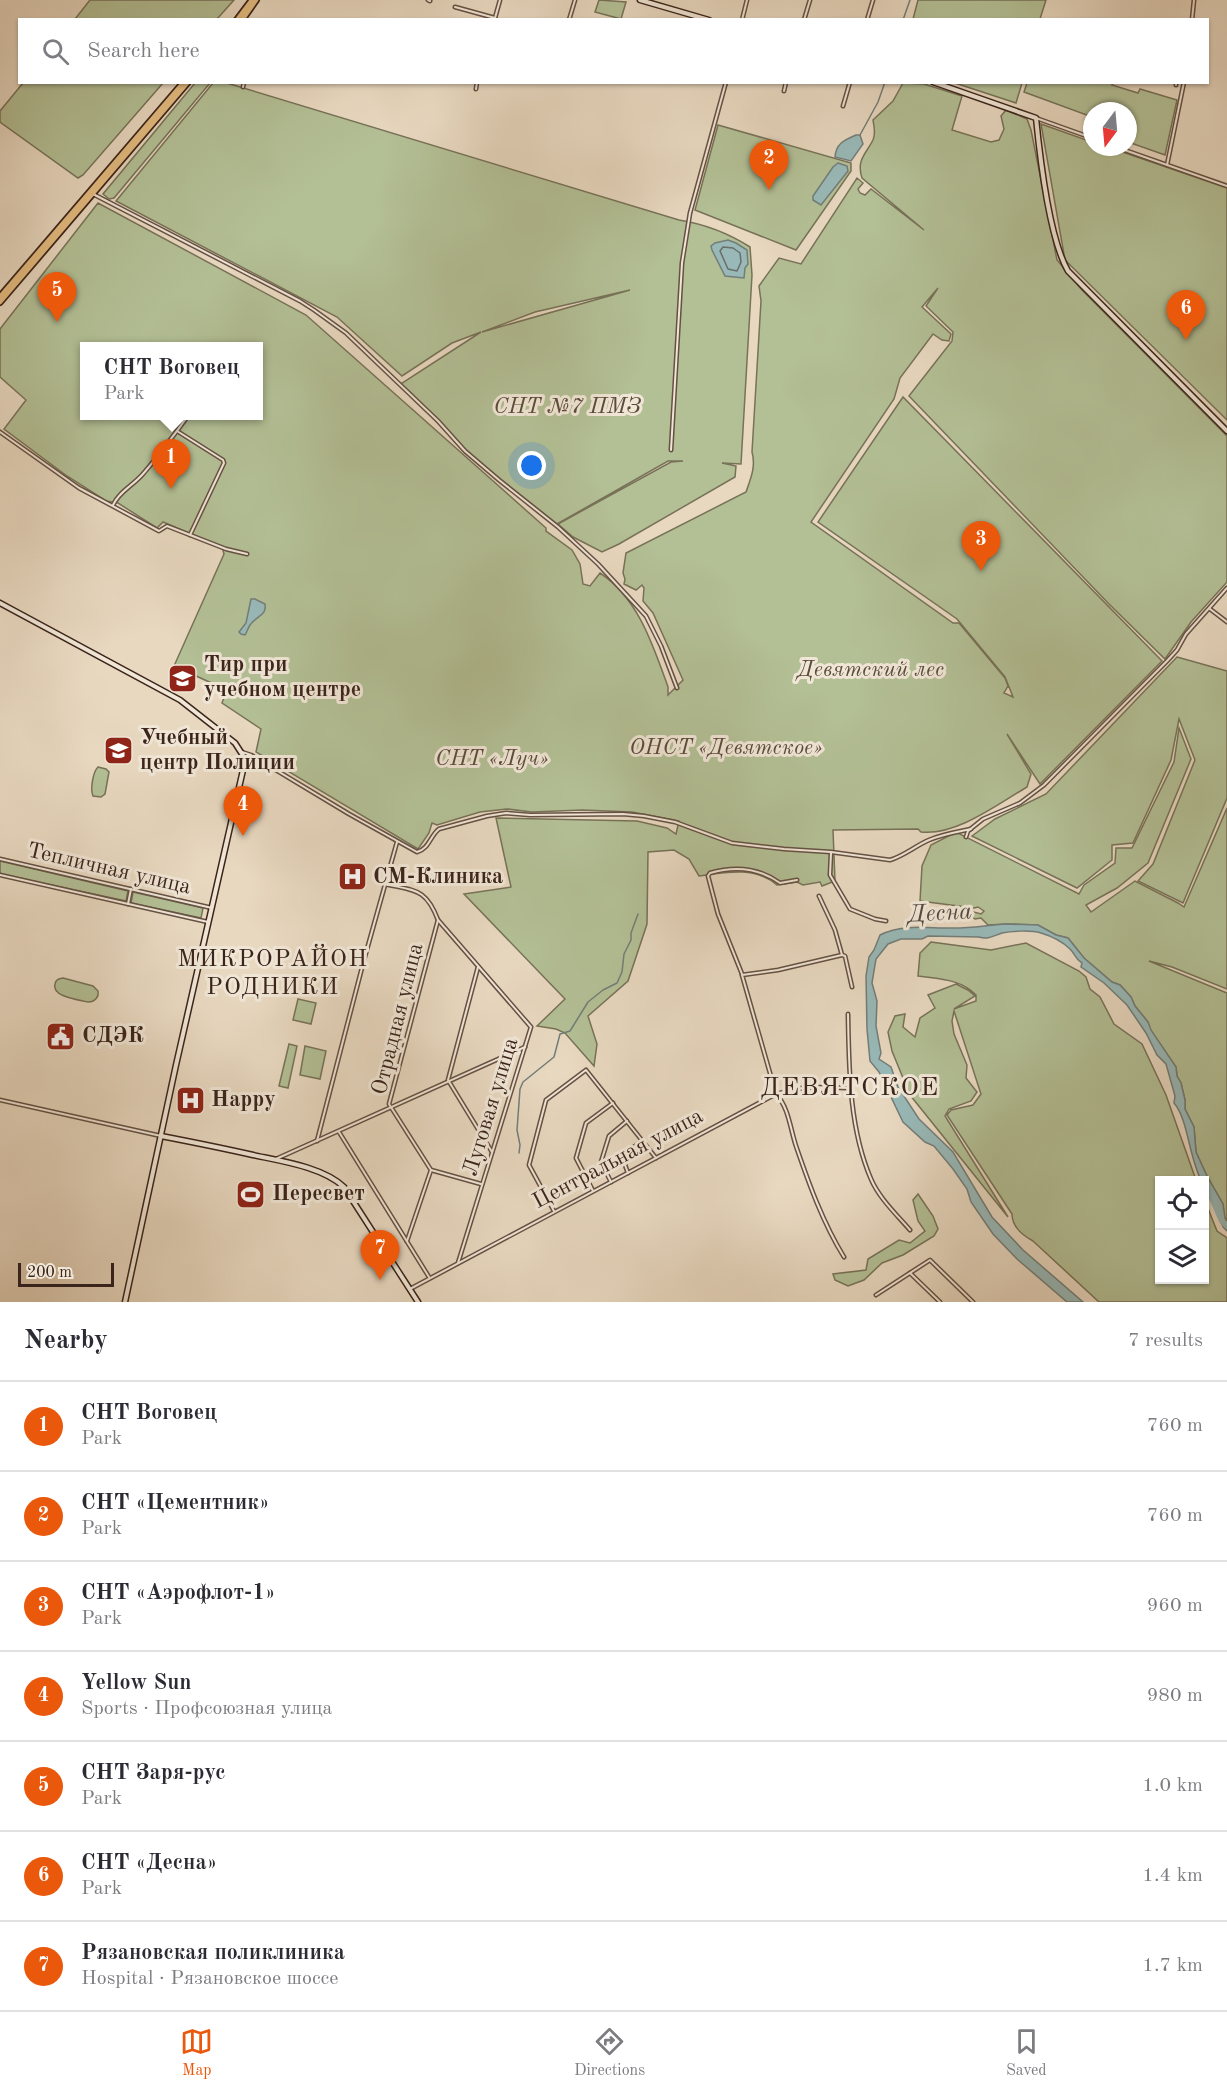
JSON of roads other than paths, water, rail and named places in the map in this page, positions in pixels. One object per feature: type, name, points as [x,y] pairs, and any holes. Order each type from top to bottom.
[{"type":"main road","points":[[245,18],[249,15],[254,0]]},
{"type":"main road","points":[[239,18],[254,0]]},
{"type":"main road","points":[[640,0],[702,18]]},
{"type":"main road","points":[[0,302],[184,84]]},
{"type":"main road","points":[[939,84],[1036,118],[1056,237],[1063,263],[1068,271],[1227,431]]},
{"type":"main road","points":[[0,297],[90,196]]},
{"type":"main road","points":[[0,603],[180,700],[225,734],[242,752],[244,763],[125,1302]]},
{"type":"main road","points":[[161,1136],[274,1160],[320,1172],[338,1180],[418,1302]]},
{"type":"street","points":[[495,18],[500,0]]},
{"type":"street","points":[[570,18],[575,0]]},
{"type":"street","points":[[742,18],[747,0]]},
{"type":"street","points":[[805,18],[810,0]]},
{"type":"street","points":[[868,18],[873,0]]},
{"type":"street","points":[[1192,18],[1194,0]]},
{"type":"street","points":[[455,7],[492,18]]},
{"type":"street","points":[[476,89],[477,84]]},
{"type":"street","points":[[671,450],[682,263],[690,213],[725,84]]},
{"type":"street","points":[[784,91],[786,84]]},
{"type":"street","points":[[843,106],[849,84]]},
{"type":"street","points":[[1167,165],[1184,84]]},
{"type":"street","points":[[1036,118],[1083,135]]},
{"type":"street","points":[[1137,154],[1227,186]]},
{"type":"street","points":[[90,196],[300,301],[346,333],[438,421],[465,451],[580,545],[606,572],[646,616],[661,646],[677,688]]},
{"type":"street","points":[[112,505],[118,494],[130,488],[144,473],[185,420]]},
{"type":"street","points":[[177,430],[223,460],[224,463],[190,535]]},
{"type":"street","points":[[0,432],[79,488],[159,531],[167,526],[226,549],[247,554]]},
{"type":"street","points":[[966,837],[971,829],[983,819],[1020,803],[1044,785],[1167,661],[1177,650],[1186,634],[1227,588]]},
{"type":"street","points":[[1209,608],[1227,622]]},
{"type":"street","points":[[242,752],[417,852],[422,851],[433,834],[439,830],[496,814],[644,816],[675,822],[732,843],[890,860],[899,858],[928,840],[971,829]]},
{"type":"street","points":[[317,1141],[397,842]]},
{"type":"street","points":[[831,852],[830,874],[850,909],[886,921]]},
{"type":"street","name":"Тепличная улица","points":[[0,859],[212,908]]},
{"type":"street","points":[[797,880],[780,883],[760,872],[740,869],[723,869],[710,873],[708,876],[718,914],[742,975],[776,1094],[783,1102],[796,1146],[831,1236],[844,1257]]},
{"type":"street","name":"Тепличная улица","points":[[0,875],[209,922]]},
{"type":"street","name":"Луговая улица","points":[[385,884],[418,892],[431,902],[438,920],[531,1027],[458,1263]]},
{"type":"street","points":[[128,904],[131,889]]},
{"type":"street","points":[[819,896],[835,930],[842,955],[845,956],[852,987]]},
{"type":"street","name":"Отрадная улица","points":[[431,1170],[391,1108],[390,1100],[438,920]]},
{"type":"street","points":[[742,975],[778,970],[842,955]]},
{"type":"street","points":[[479,966],[448,1080],[492,1152]]},
{"type":"street","points":[[848,1014],[850,1088],[856,1131],[871,1180],[910,1230]]},
{"type":"street","points":[[274,1160],[525,1047]]},
{"type":"street","points":[[554,1211],[529,1165],[546,1100],[586,1070],[656,1158]]},
{"type":"street","name":"Центральная улица","points":[[410,1289],[776,1094],[807,1087],[850,1088]]},
{"type":"street","points":[[0,1100],[161,1136]]},
{"type":"street","points":[[593,1191],[576,1158],[586,1123],[613,1103]]},
{"type":"street","points":[[611,1182],[601,1162],[609,1136],[627,1121]]},
{"type":"street","points":[[339,1132],[430,1278]]},
{"type":"street","points":[[628,1173],[625,1165],[631,1149],[642,1141]]},
{"type":"street","points":[[407,1241],[431,1170],[482,1184]]},
{"type":"street","points":[[876,1295],[930,1260],[972,1302]]},
{"type":"street","points":[[910,1273],[940,1302]]},
{"type":"water","points":[[860,135],[863,144],[851,161],[835,157],[839,145]]},
{"type":"water","points":[[838,163],[847,166],[848,171],[821,205],[813,200],[813,196]]},
{"type":"water","points":[[728,240],[747,250],[748,264],[744,278],[725,276],[712,250],[711,246],[715,243]]},
{"type":"water","points":[[251,599],[265,604],[265,608],[263,614],[252,622],[245,635],[239,632],[246,623]]},
{"type":"water","points":[[1006,924],[1038,925],[1056,935],[1068,938],[1084,958],[1112,982],[1120,985],[1131,997],[1176,1067],[1185,1100],[1185,1109],[1194,1127],[1196,1152],[1207,1176],[1199,1176],[1197,1171],[1179,1110],[1174,1103],[1175,1096],[1166,1064],[1157,1055],[1146,1033],[1127,1005],[1104,983],[1081,967],[1082,963],[1072,951],[1057,939],[1027,931],[1006,932],[985,938],[928,936],[922,939],[901,939],[888,944],[876,959],[872,983],[877,1001],[876,1026],[881,1053],[879,1059],[891,1067],[898,1087],[919,1119],[953,1152],[992,1217],[1023,1250],[1083,1302],[1067,1302],[1017,1259],[993,1234],[971,1202],[967,1189],[953,1169],[934,1146],[925,1142],[903,1122],[879,1072],[870,1061],[866,976],[869,957],[880,935],[906,928],[963,928]]},
{"type":"water","points":[[1209,1180],[1223,1204],[1227,1231],[1221,1224],[1209,1191]]},
{"type":"waterway","points":[[904,18],[910,0]]},
{"type":"waterway","points":[[860,135],[878,102],[884,84]]},
{"type":"waterway","points":[[519,1153],[517,1130],[520,1089],[523,1082],[554,1057],[560,1034],[570,1031],[588,1002],[603,990],[617,983],[638,914]]},
{"type":"waterway","name":"Десна","points":[[1209,1191],[1222,1221],[1227,1226]]},
{"type":"place","name":"СНТ «Цементник»","points":[[769,190]]},
{"type":"place","name":"СНТ Заря-рус","points":[[57,322]]},
{"type":"place","name":"СНТ «Десна»","points":[[1186,340]]},
{"type":"place","name":"СНТ Воговец","points":[[171,489]]},
{"type":"place","name":"СНТ «Аэрофлот-1»","points":[[981,571]]},
{"type":"place","name":"Тир при учебном центре","points":[[183,678]]},
{"type":"place","name":"Учебный центр Полиции","points":[[119,751]]},
{"type":"place","name":"Yellow Sun","points":[[243,836]]},
{"type":"place","name":"СМ-Клиника","points":[[352,877]]},
{"type":"place","name":"СДЭК","points":[[61,1036]]},
{"type":"place","name":"Happy","points":[[190,1100]]},
{"type":"place","name":"Пересвет","points":[[251,1194]]},
{"type":"place","name":"Рязановская поликлиника","points":[[380,1280]]},
{"type":"district","name":"МИКРОРАЙОН РОДНИКИ","points":[[273,974]]},
{"type":"district","name":"ДЕВЯТСКОЕ","points":[[850,1088]]},
{"type":"park label","name":"СНТ №7 ПМЗ","points":[[567,407]]},
{"type":"park label","name":"Девятский лес","points":[[871,670]]},
{"type":"park label","name":"ОНСТ «Девятское»","points":[[726,748]]},
{"type":"park label","name":"СНТ «Луч»","points":[[492,759]]}]
